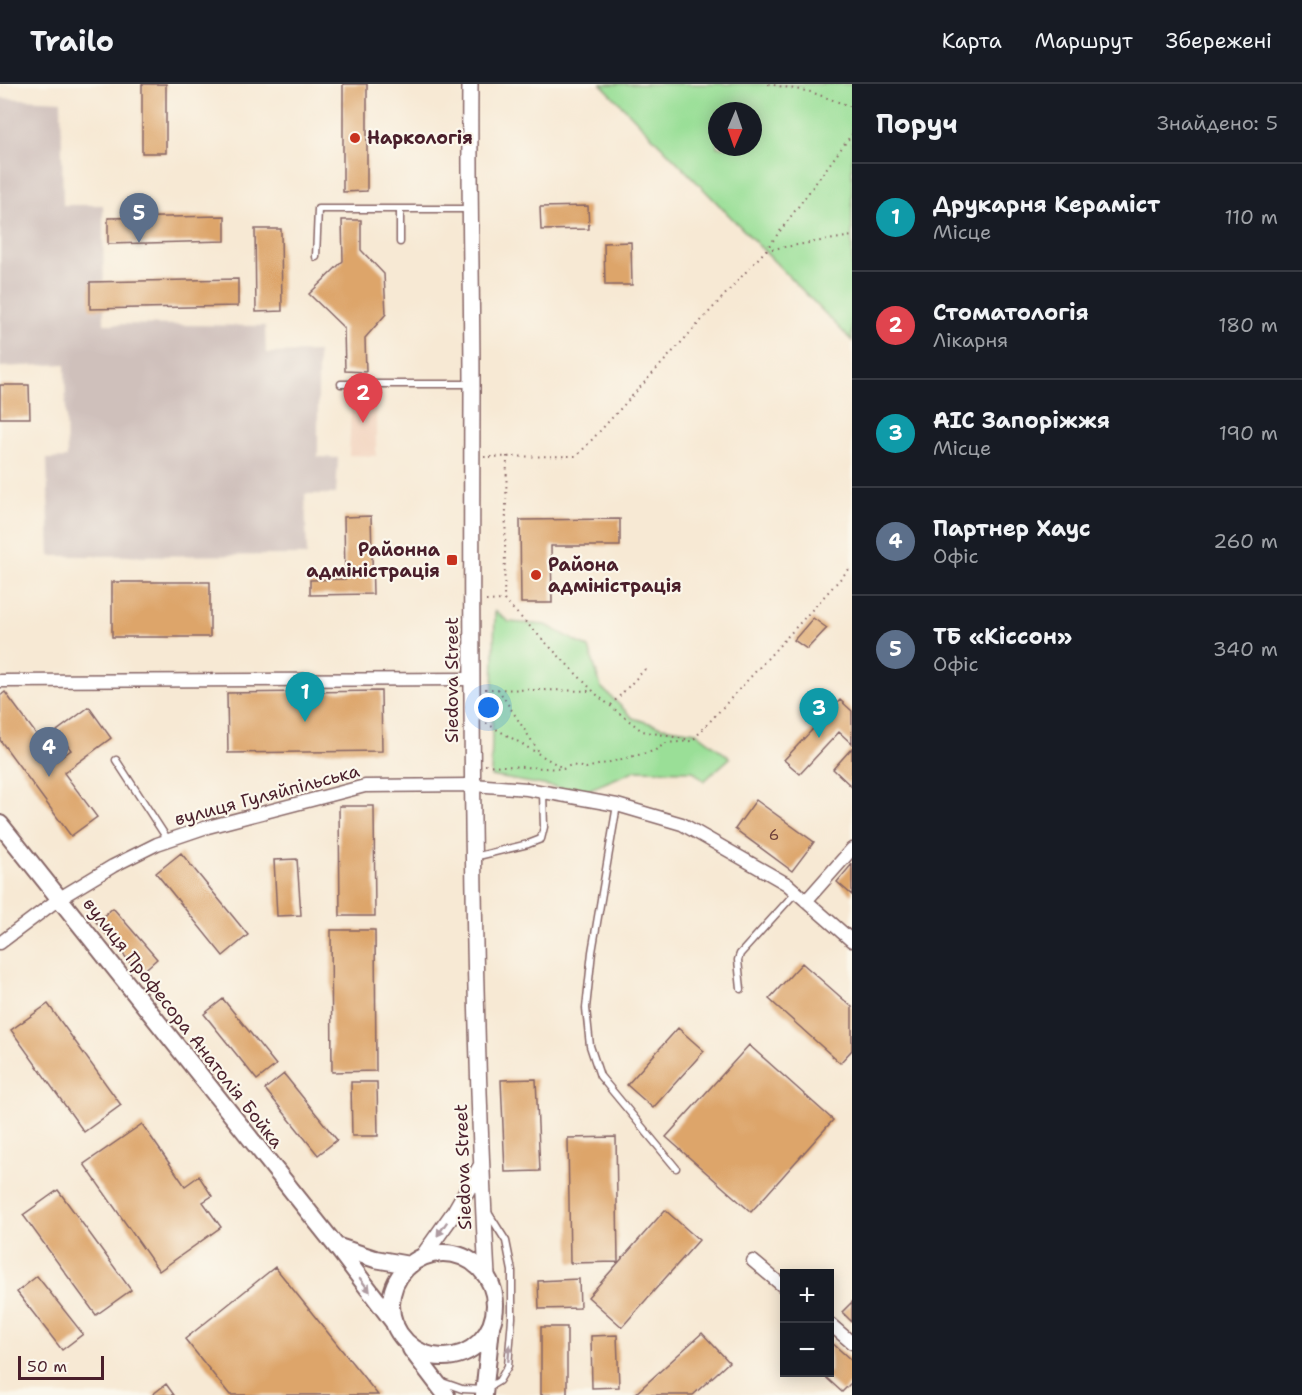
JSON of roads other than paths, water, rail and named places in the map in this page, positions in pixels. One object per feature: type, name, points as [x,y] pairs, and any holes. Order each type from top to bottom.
[{"type":"main road","name":"вулиця Професора Анатолія Бойка","points":[[0,824],[336,1246],[399,1331]]},
{"type":"main road","points":[[336,1246],[375,1259],[416,1260],[441,1252],[459,1255],[475,1263],[487,1276],[495,1301],[484,1393]]},
{"type":"main road","points":[[416,1260],[399,1277],[392,1292],[391,1308],[399,1331],[446,1395]]},
{"type":"main road","points":[[399,1331],[416,1349],[430,1355],[448,1357],[466,1352],[480,1342],[491,1327]]},
{"type":"street","name":"Siedova Street","points":[[470,84],[472,785],[481,1166],[487,1276]]},
{"type":"street","points":[[0,681],[471,683]]},
{"type":"street","name":"вулиця Гуляйпільська","points":[[0,942],[60,898],[113,866],[168,840],[204,828],[365,786],[472,785],[527,789],[617,805],[682,824],[787,884],[852,941]]},
{"type":"street","points":[[806,901],[852,849]]},
{"type":"street","points":[[416,1260],[455,1210],[481,1166]]},
{"type":"street","points":[[753,1261],[780,1284]]},
{"type":"street","points":[[834,1327],[852,1343]]},
{"type":"lane","points":[[316,257],[318,209],[469,209]]},
{"type":"lane","points":[[400,209],[400,242]]},
{"type":"lane","points":[[341,384],[472,384]]},
{"type":"lane","points":[[116,760],[168,840]]},
{"type":"lane","points":[[474,857],[528,844],[541,838],[544,827],[543,793]]},
{"type":"lane","points":[[617,805],[592,952],[586,1008],[590,1046],[600,1076],[676,1168]]},
{"type":"lane","points":[[741,989],[738,960],[740,954],[796,892]]},
{"type":"lane","points":[[433,1378],[462,1389],[484,1393],[499,1381],[508,1366],[512,1318],[512,1271],[506,1241],[483,1207]]},
{"type":"place","name":"Наркологія","points":[[355,138]]},
{"type":"place","name":"ТБ «Кіссон»","points":[[139,243]]},
{"type":"place","name":"Стоматологія","points":[[363,423]]},
{"type":"place","name":"Районна адміністрація","points":[[452,560]]},
{"type":"place","name":"Района адміністрація","points":[[536,575]]},
{"type":"place","name":"Друкарня Кераміст","points":[[305,722]]},
{"type":"place","name":"АІС Запоріжжя","points":[[819,738]]},
{"type":"place","name":"Партнер Хаус","points":[[49,777]]}]
